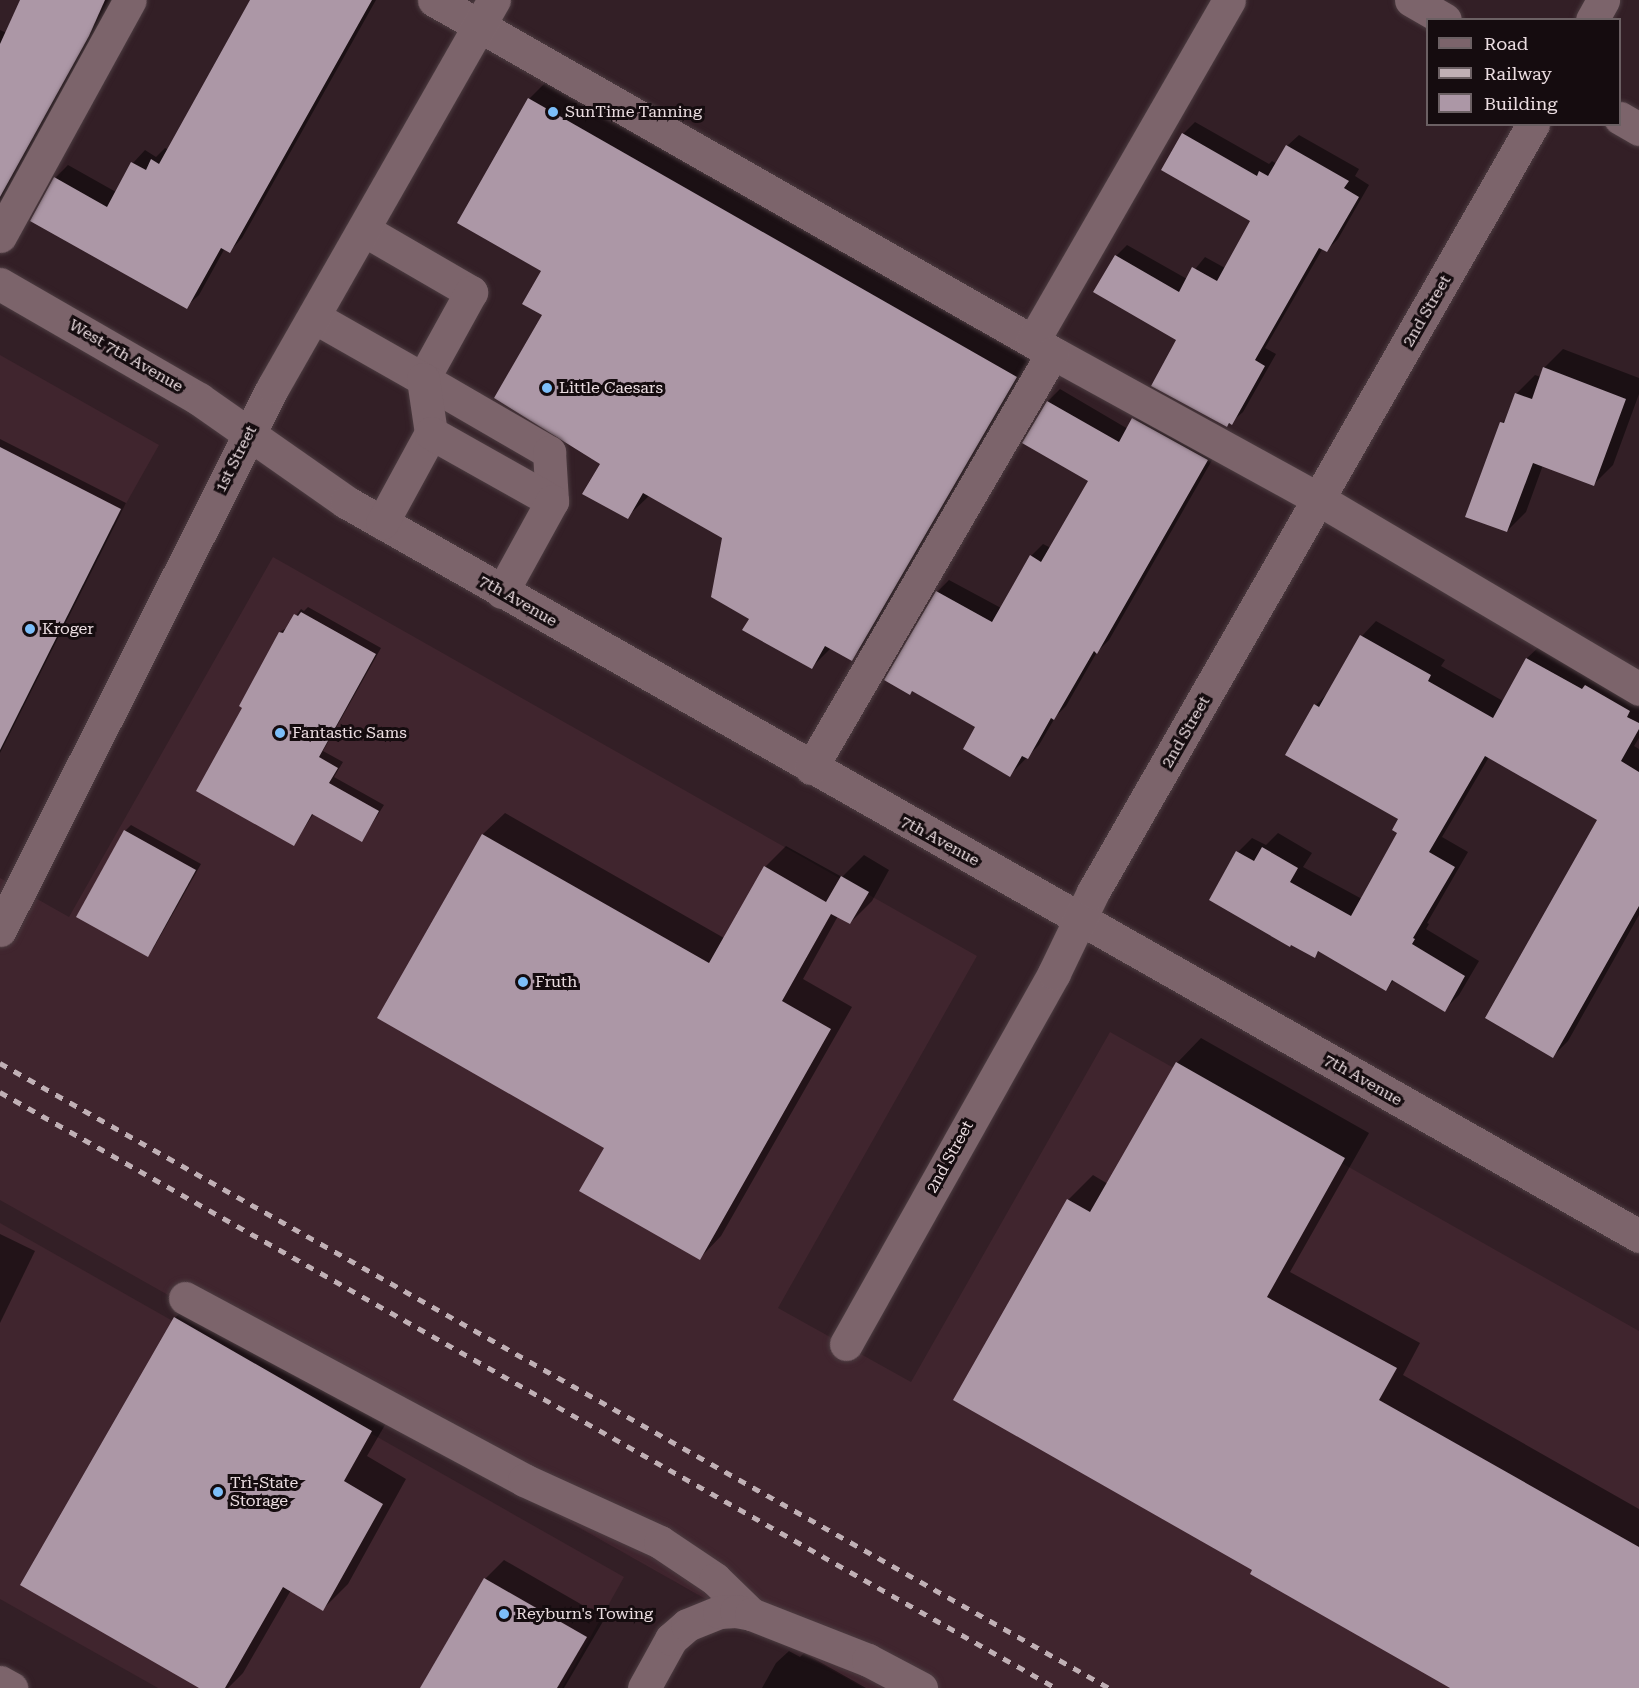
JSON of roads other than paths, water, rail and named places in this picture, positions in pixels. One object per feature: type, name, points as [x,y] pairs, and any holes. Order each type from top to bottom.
[{"type":"street","points":[[0,236],[130,0]]},
{"type":"street","points":[[434,0],[487,13],[1043,347],[1320,500],[1639,689]]},
{"type":"street","points":[[1411,0],[1442,18]]},
{"type":"street","points":[[1593,18],[1603,0]]},
{"type":"street","points":[[811,768],[1043,347],[1222,2]]},
{"type":"street","name":"1st Street","points":[[0,930],[248,434],[487,13]]},
{"type":"street","points":[[1621,119],[1639,129]]},
{"type":"street","name":"2nd Street","points":[[846,1344],[1054,973],[1079,920],[1532,126]]},
{"type":"street","points":[[364,230],[471,292],[423,379],[431,433],[382,523]]},
{"type":"street","name":"West 7th Avenue","points":[[0,284],[148,367],[248,434]]},
{"type":"street","points":[[314,316],[549,452],[552,501],[502,592]]},
{"type":"street","points":[[431,433],[552,501]]},
{"type":"street","name":"7th Avenue","points":[[248,434],[346,502],[382,523],[1639,1236]]},
{"type":"street","points":[[185,1298],[524,1480],[660,1542],[715,1579],[751,1614]]},
{"type":"street","points":[[644,1688],[671,1639],[687,1625],[719,1612],[751,1614],[868,1660],[921,1688]]},
{"type":"street","points":[[0,1682],[11,1688]]},
{"type":"railway","points":[[0,1063],[1109,1688]]},
{"type":"railway","points":[[0,1092],[1056,1688]]},
{"type":"place","name":"SunTime Tanning","points":[[553,112]]},
{"type":"place","name":"Little Caesars","points":[[547,388]]},
{"type":"place","name":"Kroger","points":[[30,629]]},
{"type":"place","name":"Fantastic Sams","points":[[280,733]]},
{"type":"place","name":"Fruth","points":[[523,982]]},
{"type":"place","name":"Tri-State Storage","points":[[218,1492]]},
{"type":"place","name":"Reyburn's Towing","points":[[504,1614]]}]
